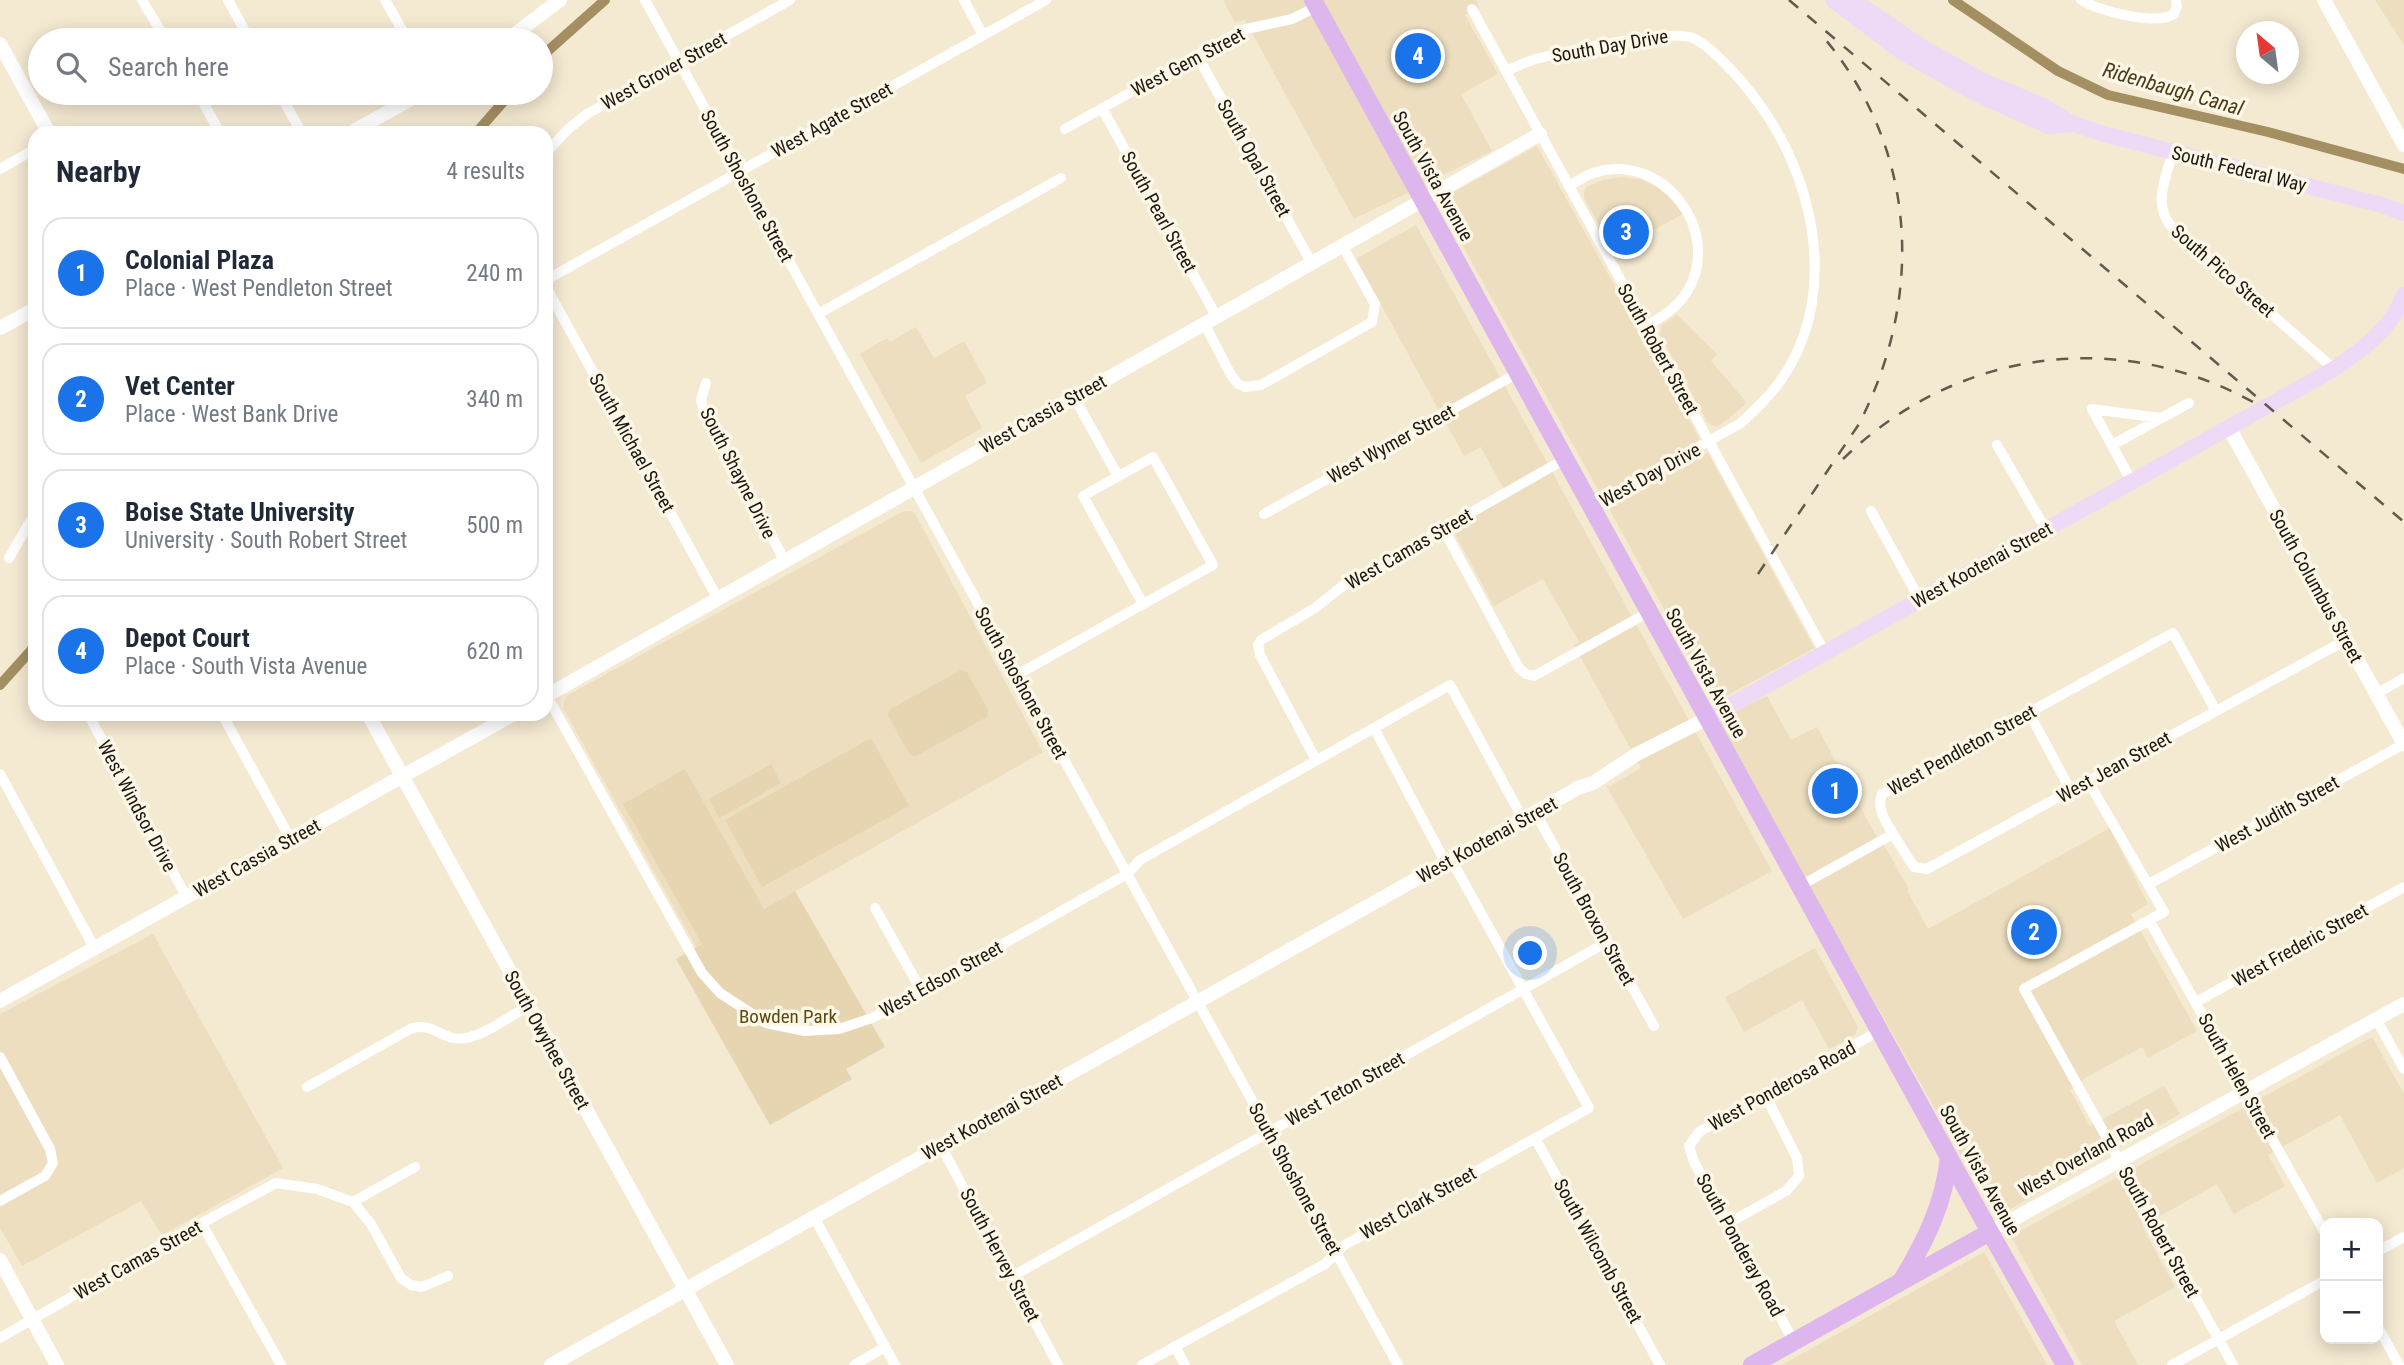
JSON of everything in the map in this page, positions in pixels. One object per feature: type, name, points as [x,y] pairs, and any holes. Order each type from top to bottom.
[{"type":"main road","name":"South Federal Way","points":[[1833,0],[1902,52],[1975,93],[2048,126],[2073,124]]},
{"type":"main road","name":"South Federal Way","points":[[1853,0],[1924,49],[1983,81],[2043,106],[2073,124],[2404,213]]},
{"type":"main road","name":"South Vista Avenue","points":[[1314,3],[2065,1365]]},
{"type":"main road","name":"West Kootenai Street","points":[[1708,718],[2334,369],[2369,345],[2387,323],[2404,295]]},
{"type":"main road","points":[[1902,1281],[1936,1216],[1946,1182],[1949,1157]]},
{"type":"main road","name":"West Overland Road","points":[[1752,1365],[1990,1232]]},
{"type":"street","points":[[142,0],[159,28]]},
{"type":"street","points":[[228,0],[243,28]]},
{"type":"street","points":[[385,0],[401,28]]},
{"type":"street","points":[[519,28],[542,6],[560,0]]},
{"type":"street","name":"South Shoshone Street","points":[[645,0],[1398,1365]]},
{"type":"street","name":"West Grover Street","points":[[553,145],[587,114],[790,0]]},
{"type":"street","points":[[964,0],[983,35]]},
{"type":"street","name":"West Agate Street","points":[[553,276],[1046,0]]},
{"type":"street","points":[[2081,0],[2125,15],[2161,19],[2174,14],[2176,0]]},
{"type":"street","points":[[2324,0],[2404,145]]},
{"type":"street","name":"West Gem Street","points":[[1065,129],[1242,30],[1292,19],[1314,3]]},
{"type":"street","name":"South Robert Street","points":[[1472,9],[1825,653]]},
{"type":"street","name":"South Day Drive","points":[[1506,71],[1534,60],[1643,38],[1669,34],[1692,37],[1745,84],[1785,144],[1805,196],[1811,227],[1815,256],[1812,304],[1788,371],[1741,423],[1709,442]]},
{"type":"street","points":[[0,44],[28,95]]},
{"type":"street","name":"South Opal Street","points":[[1197,55],[1311,262]]},
{"type":"street","points":[[34,105],[45,126]]},
{"type":"street","points":[[205,105],[216,126]]},
{"type":"street","points":[[286,105],[298,126]]},
{"type":"street","points":[[363,126],[400,105]]},
{"type":"street","name":"South Pearl Street","points":[[1102,108],[1210,320],[1238,384],[1245,387],[1261,385],[1372,322],[1375,304],[1343,247]]},
{"type":"street","name":"West Cassia Street","points":[[553,692],[1540,134]]},
{"type":"street","name":"South Pico Street","points":[[2173,152],[2160,199],[2161,214],[2170,225],[2334,369]]},
{"type":"street","points":[[0,169],[28,153]]},
{"type":"street","points":[[1569,186],[1594,173],[1621,169],[1649,175],[1672,190],[1689,212],[1698,238],[1697,266],[1687,292],[1678,303],[1669,313],[1646,326]]},
{"type":"street","points":[[818,314],[1061,178]]},
{"type":"street","name":"South Michael Street","points":[[553,300],[718,599]]},
{"type":"street","points":[[0,328],[28,313]]},
{"type":"street","name":"West Wymer Street","points":[[1264,514],[1518,373]]},
{"type":"street","name":"South Shayne Drive","points":[[706,383],[701,400],[705,415],[785,561]]},
{"type":"street","points":[[1074,397],[1118,476]]},
{"type":"street","points":[[2112,444],[2189,402]]},
{"type":"street","points":[[2132,482],[2092,409],[2160,418]]},
{"type":"street","name":"South Columbus Street","points":[[2229,428],[2404,744]]},
{"type":"street","name":"West Day Drive","points":[[1591,507],[1709,442]]},
{"type":"street","points":[[1997,445],[2046,530]]},
{"type":"street","points":[[1017,675],[1213,565],[1153,457],[1083,496],[1143,604]]},
{"type":"street","name":"West Camas Street","points":[[1316,760],[1260,655],[1258,645],[1266,635],[1315,608],[1344,585],[1565,459]]},
{"type":"street","points":[[1871,511],[1920,600]]},
{"type":"street","points":[[9,558],[28,525]]},
{"type":"street","points":[[1443,528],[1519,668],[1526,674],[1534,676],[1649,612]]},
{"type":"street","name":"West Pendleton Street","points":[[1893,834],[1881,811],[1879,802],[1882,794],[2174,633],[2217,711]]},
{"type":"street","name":"West Jean Street","points":[[1893,834],[1914,867],[1927,869],[2346,640]]},
{"type":"street","points":[[2376,694],[2404,678]]},
{"type":"street","name":"West Edson Street","points":[[553,709],[702,973],[720,993],[766,1023],[804,1031],[839,1029],[872,1018],[1127,874],[1140,860],[1450,685]]},
{"type":"street","name":"South Broxon Street","points":[[1450,685],[1607,942],[1654,1026]]},
{"type":"street","points":[[2029,713],[2071,791]]},
{"type":"street","name":"West Kootenai Street","points":[[555,1364],[684,1289],[1529,816],[1593,783],[1637,754],[1708,718]]},
{"type":"street","name":"West Windsor Drive","points":[[92,721],[187,898]]},
{"type":"street","points":[[226,721],[290,840]]},
{"type":"street","name":"South Owyhee Street","points":[[372,721],[727,1365]]},
{"type":"street","name":"West Cassia Street","points":[[0,1001],[501,721]]},
{"type":"street","points":[[1374,727],[1441,855],[1457,870],[1522,989]]},
{"type":"street","name":"West Judith Street","points":[[2149,884],[2404,744]]},
{"type":"street","points":[[0,774],[95,949]]},
{"type":"street","points":[[2088,782],[2164,912],[2149,920]]},
{"type":"street","points":[[1800,886],[1893,834]]},
{"type":"street","name":"West Frederic Street","points":[[2196,1002],[2404,887]]},
{"type":"street","points":[[875,908],[920,990]]},
{"type":"street","name":"South Robert Street","points":[[2149,920],[2024,989],[2233,1365]]},
{"type":"street","name":"South Helen Street","points":[[2149,920],[2320,1224]]},
{"type":"street","name":"West Teton Street","points":[[1011,1277],[1607,942]]},
{"type":"street","name":"West Clark Street","points":[[1142,1365],[1325,1264],[1343,1246],[1589,1108],[1522,989]]},
{"type":"street","name":"West Overland Road","points":[[1990,1232],[2404,1004]]},
{"type":"street","points":[[307,1087],[412,1028],[434,1028],[450,1038],[472,1038],[528,1006]]},
{"type":"street","points":[[2376,1020],[2404,1069]]},
{"type":"street","name":"West Ponderosa Road","points":[[1689,1146],[1699,1132],[1879,1031]]},
{"type":"street","points":[[0,1056],[50,1149],[53,1163],[45,1176],[0,1201]]},
{"type":"street","points":[[1727,1224],[1786,1191],[1800,1176],[1797,1158],[1765,1095]]},
{"type":"street","name":"South Wilcomb Street","points":[[1535,1138],[1660,1365]]},
{"type":"street","name":"South Hervey Street","points":[[941,1146],[1058,1365]]},
{"type":"street","name":"South Ponderay Road","points":[[1689,1146],[1693,1162],[1794,1342]]},
{"type":"street","points":[[415,1167],[353,1202],[371,1224],[401,1278],[411,1285],[422,1287],[448,1276]]},
{"type":"street","name":"West Camas Street","points":[[0,1338],[276,1183],[317,1189],[353,1202]]},
{"type":"street","points":[[814,1217],[895,1365]]},
{"type":"street","points":[[202,1224],[281,1365]]},
{"type":"street","points":[[2383,1248],[2404,1237]]},
{"type":"street","points":[[0,1260],[57,1365]]},
{"type":"street","points":[[2172,1365],[2323,1281]]},
{"type":"street","points":[[2383,1336],[2399,1365]]},
{"type":"street","points":[[1175,1346],[1185,1365]]},
{"type":"street","points":[[854,1365],[885,1347]]},
{"type":"shaded area","points":[[1223,0],[1476,0],[1479,7],[1465,15],[1498,74],[1461,94],[1492,151],[1354,219],[1245,20],[1235,22]]},
{"type":"shaded area","points":[[2375,0],[2404,0],[2404,45]]},
{"type":"shaded area","points":[[1537,146],[1700,440],[1601,495],[1438,201]]},
{"type":"shaded area","points":[[1621,177],[1640,179],[1656,187],[1669,197],[1683,214],[1614,251],[1584,198],[1584,192],[1586,187],[1603,180]]},
{"type":"shaded area","points":[[1416,225],[1772,871],[1683,919],[1606,785],[1610,786],[1641,768],[1574,645],[1579,642],[1543,579],[1494,606],[1452,528],[1508,497],[1481,447],[1464,456],[1356,259]]},
{"type":"shaded area","points":[[1677,315],[1717,354],[1711,361],[1747,403],[1719,426],[1708,423],[1660,335],[1662,325]]},
{"type":"shaded area","points":[[916,327],[934,358],[964,341],[987,383],[965,396],[982,428],[921,463],[860,354],[887,338],[890,342]]},
{"type":"shaded area","points":[[1708,453],[1814,648],[1715,702],[1608,507]]},
{"type":"shaded area","points":[[902,512],[914,512],[1043,752],[696,947],[563,708],[566,696]]},
{"type":"shaded area","points":[[1767,696],[1791,740],[1817,727],[1875,834],[1909,889],[1907,890],[1928,929],[2110,828],[2148,904],[2131,914],[2197,1031],[2148,1058],[2142,1047],[2085,1078],[2070,1090],[2090,1126],[2164,1086],[2180,1114],[1996,1217],[1716,720]]},
{"type":"shaded area","points":[[153,934],[283,1168],[162,1235],[141,1201],[22,1266],[0,1228],[0,1014]]},
{"type":"shaded area","points":[[1815,948],[1858,1027],[1855,1035],[1829,1049],[1802,1000],[1744,1032],[1725,997]]},
{"type":"shaded area","points":[[2372,1037],[2404,1094],[2404,1168],[2377,1183],[2340,1115],[2268,1155],[2285,1186],[2234,1214],[2217,1184],[2142,1226],[2175,1287],[2114,1321],[2138,1365],[2082,1365],[2011,1236]]},
{"type":"shaded area","points":[[1984,1252],[2047,1365],[1782,1365]]},
{"type":"green space","points":[[961,670],[967,672],[988,710],[987,717],[916,756],[910,755],[888,716],[889,710]]},
{"type":"green space","points":[[871,738],[909,806],[762,887],[725,820]]},
{"type":"green space","points":[[771,764],[781,783],[719,818],[709,799]]},
{"type":"green space","name":"Bowden Park","points":[[685,769],[764,909],[795,891],[885,1047],[846,1069],[852,1079],[770,1125],[676,959],[702,944],[623,804]]},
{"type":"waterway","name":"Ridenbaugh Canal","points":[[553,46],[605,0]]},
{"type":"waterway","name":"Ridenbaugh Canal","points":[[1953,0],[2058,71],[2108,95],[2268,132],[2404,169]]},
{"type":"waterway","name":"Ridenbaugh Canal","points":[[482,126],[500,105]]},
{"type":"waterway","name":"Ridenbaugh Canal","points":[[0,685],[28,654]]},
{"type":"railway","points":[[1789,0],[2404,522]]},
{"type":"railway","points":[[1758,574],[1859,424],[1880,376],[1894,326],[1901,276],[1901,226],[1894,177],[1879,129],[1856,82],[1825,39]]},
{"type":"railway","points":[[1843,459],[1887,422],[1935,394],[1986,373],[2039,362],[2093,358],[2147,364],[2201,378],[2253,402]]},
{"type":"place","name":"Depot Court","points":[[1418,56]]},
{"type":"place","name":"Boise State University","points":[[1626,232]]},
{"type":"place","name":"Colonial Plaza","points":[[1835,791]]},
{"type":"place","name":"Vet Center","points":[[2034,932]]}]
